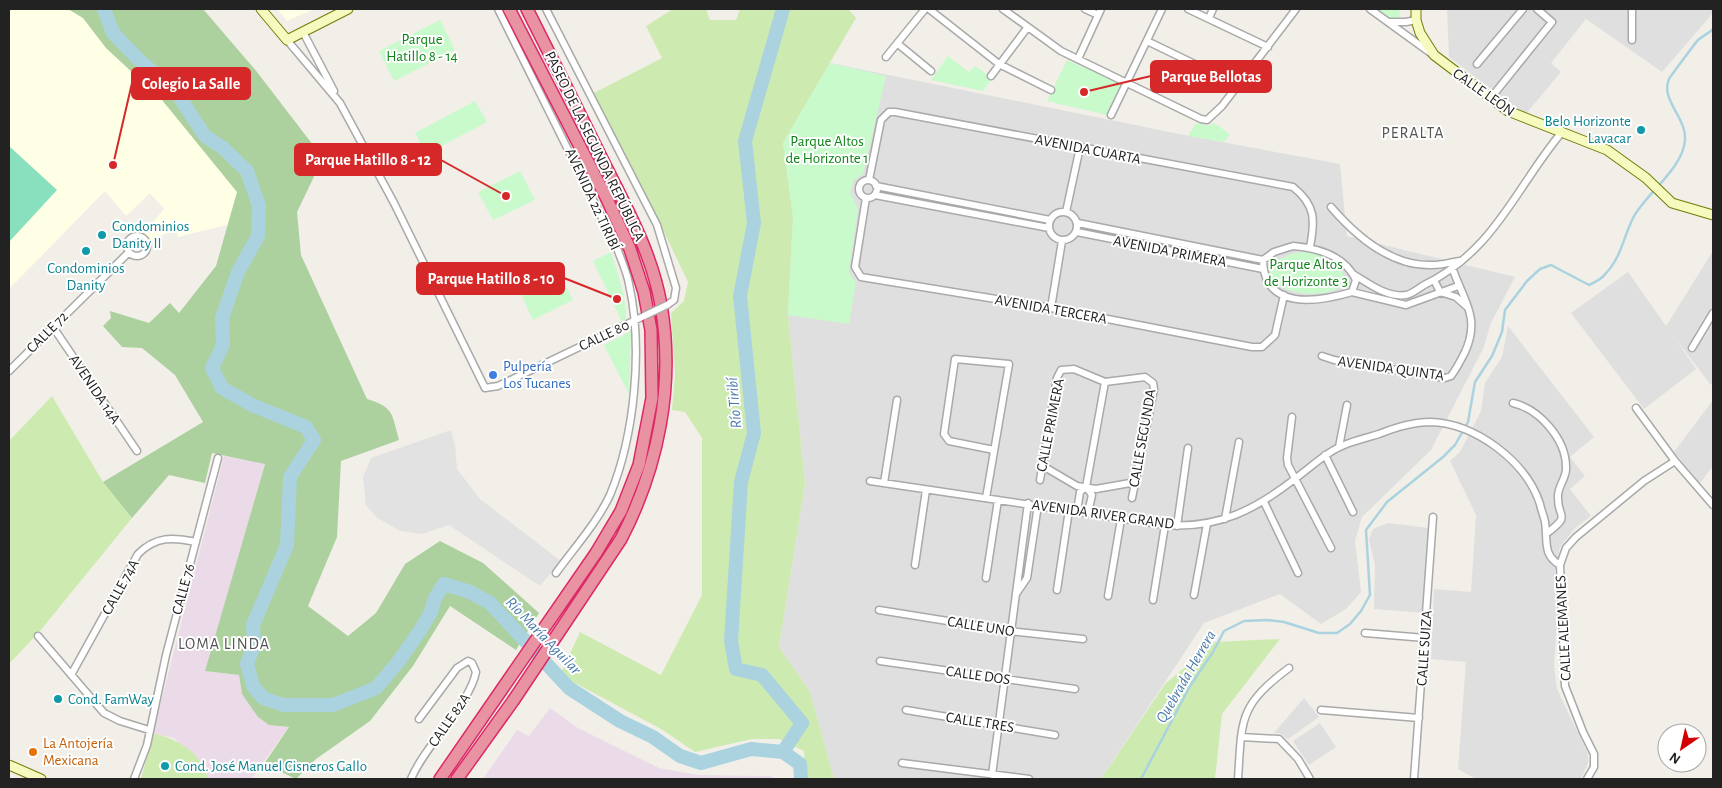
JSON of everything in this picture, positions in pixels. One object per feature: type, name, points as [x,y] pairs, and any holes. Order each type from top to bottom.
[{"type":"highway","name":"PASEO DE LA SEGUNDA REPÚBLICA","points":[[440,779],[608,534],[633,486],[650,415],[653,375],[651,330],[644,292],[618,221],[509,9]]},
{"type":"highway","name":"PASEO DE LA SEGUNDA REPÚBLICA","points":[[460,776],[565,624],[621,539],[634,515],[658,436],[664,397],[664,327],[651,266],[634,224],[527,9]]},
{"type":"main road","points":[[261,9],[287,40],[348,9]]},
{"type":"main road","name":"CALLE LEÓN","points":[[1416,9],[1416,20],[1420,33],[1434,56],[1490,99],[1508,111],[1529,121],[1608,150],[1646,178],[1672,203],[1713,215]]},
{"type":"main road","points":[[9,764],[41,779]]},
{"type":"street","name":"AVENIDA 22 TIRIBÍ","points":[[498,9],[618,248],[629,284],[634,321],[636,346],[632,403],[626,441],[610,495],[596,519],[556,573]]},
{"type":"street","name":"CALLE 80","points":[[340,103],[394,203],[485,388],[498,386],[667,305],[674,300],[676,288],[657,225],[546,9]]},
{"type":"street","points":[[886,57],[925,9]]},
{"type":"street","points":[[929,9],[999,64],[1051,90]]},
{"type":"street","points":[[1003,9],[1061,51],[1201,120],[1207,120],[1222,106],[1296,9]]},
{"type":"street","points":[[1078,59],[1100,12],[1085,9]]},
{"type":"street","points":[[1111,115],[1162,9]]},
{"type":"street","points":[[1188,9],[1268,47]]},
{"type":"street","points":[[1209,18],[1213,9]]},
{"type":"street","points":[[1370,9],[1434,56]]},
{"type":"street","points":[[1477,64],[1523,9]]},
{"type":"street","points":[[1490,99],[1552,22],[1537,9]]},
{"type":"street","points":[[1632,9],[1632,40]]},
{"type":"street","points":[[1389,22],[1399,23],[1416,20]]},
{"type":"street","points":[[991,76],[1027,28]]},
{"type":"street","points":[[303,32],[340,103]]},
{"type":"street","points":[[287,40],[340,103]]},
{"type":"street","points":[[1147,41],[1238,85]]},
{"type":"street","points":[[898,44],[931,71]]},
{"type":"street","name":"AVENIDA CUARTA","points":[[869,180],[881,120],[889,112],[1293,188],[1303,195],[1311,208],[1314,223],[1310,247]]},
{"type":"street","points":[[1458,286],[1406,305],[1352,292],[1331,298],[1313,300],[1284,295],[1270,287],[1263,269],[1263,260],[1282,248],[1310,247],[1336,258],[1353,274],[1392,294],[1407,295],[1464,260],[1497,226],[1541,157],[1562,132]]},
{"type":"street","points":[[1066,212],[1080,147]]},
{"type":"street","points":[[1049,228],[875,195],[866,198],[859,193],[859,186],[869,180],[876,186],[1050,220]]},
{"type":"street","points":[[875,195],[876,186]]},
{"type":"street","name":"AVENIDA TERCERA","points":[[866,198],[855,268],[861,276],[1051,308],[1252,348],[1262,347],[1275,335],[1284,295]]},
{"type":"street","points":[[1331,207],[1352,229],[1389,255],[1424,265],[1464,260]]},
{"type":"street","points":[[1060,212],[1066,212],[1071,214],[1078,223],[1077,232],[1068,240],[1062,240],[1056,238],[1049,228],[1050,220],[1060,212]]},
{"type":"street","name":"AVENIDA PRIMERA","points":[[1078,223],[1263,260]]},
{"type":"street","name":"AVENIDA PRIMERA","points":[[1077,232],[1263,269]]},
{"type":"street","points":[[1051,308],[1062,240]]},
{"type":"street","name":"CALLE 72","points":[[9,371],[129,252]]},
{"type":"street","name":"AVENIDA QUINTA","points":[[1322,356],[1334,360],[1445,378],[1451,376],[1471,339],[1473,326],[1470,313],[1452,267]]},
{"type":"street","points":[[1352,292],[1356,280],[1353,274]]},
{"type":"street","points":[[1434,280],[1440,292],[1461,300],[1470,313]]},
{"type":"street","points":[[1692,348],[1713,313]]},
{"type":"street","name":"AVENIDA 14A","points":[[53,326],[137,450]]},
{"type":"street","points":[[986,498],[1009,364],[956,359],[944,434],[949,441],[994,450]]},
{"type":"street","name":"CALLE PRIMERA","points":[[1040,480],[1057,378],[1061,370],[1074,369],[1105,382]]},
{"type":"street","name":"CALLE SEGUNDA","points":[[1105,382],[1139,376],[1149,379],[1153,383],[1154,389],[1132,498]]},
{"type":"street","points":[[1077,511],[1080,492],[1086,487],[1105,382]]},
{"type":"street","points":[[884,483],[896,400]]},
{"type":"street","points":[[1513,402],[1525,405],[1535,412],[1548,426],[1565,455],[1565,476],[1559,488],[1558,497],[1563,514],[1560,522],[1546,534]]},
{"type":"street","points":[[1339,447],[1346,405]]},
{"type":"street","points":[[1636,408],[1675,461],[1713,505]]},
{"type":"street","points":[[1292,418],[1286,458],[1331,548]]},
{"type":"street","name":"AVENIDA RIVER GRAND","points":[[870,481],[1028,503],[1165,525],[1207,524],[1225,519],[1264,502],[1339,447],[1383,432],[1419,423],[1455,426],[1468,431],[1510,459],[1530,482],[1545,522],[1548,555],[1560,565]]},
{"type":"street","points":[[1225,519],[1238,442]]},
{"type":"street","points":[[1177,526],[1188,448]]},
{"type":"street","points":[[1326,455],[1354,512]]},
{"type":"street","name":"CALLE 76","points":[[134,779],[149,730],[166,655],[218,458]]},
{"type":"street","name":"CALLE ALEMANES","points":[[1587,779],[1594,766],[1594,754],[1565,686],[1560,565],[1566,548],[1576,538],[1644,481],[1675,461]]},
{"type":"street","points":[[1043,466],[1077,486],[1096,489],[1136,482]]},
{"type":"street","points":[[1086,487],[1092,493],[1088,513]]},
{"type":"street","points":[[915,566],[926,490]]},
{"type":"street","points":[[986,578],[998,500]]},
{"type":"street","points":[[1264,502],[1298,573]]},
{"type":"street","points":[[992,775],[1028,503]]},
{"type":"street","points":[[1015,595],[1027,578],[1038,505]]},
{"type":"street","points":[[1057,590],[1069,510]]},
{"type":"street","name":"CALLE SUIZA","points":[[1414,779],[1420,718],[1433,517]]},
{"type":"street","points":[[1108,596],[1121,519]]},
{"type":"street","points":[[1194,595],[1207,524]]},
{"type":"street","points":[[1153,600],[1165,525]]},
{"type":"street","name":"CALLE 74A","points":[[71,675],[134,561],[143,549],[154,542],[168,538],[196,542]]},
{"type":"street","name":"CALLE UNO","points":[[879,610],[1010,631],[1083,639]]},
{"type":"street","points":[[1365,633],[1425,638]]},
{"type":"street","points":[[38,636],[104,713],[120,721],[149,730]]},
{"type":"street","name":"CALLE 82A","points":[[411,779],[425,754],[471,688],[476,667],[468,661],[457,668],[419,719]]},
{"type":"street","name":"CALLE DOS","points":[[880,661],[1075,689]]},
{"type":"street","points":[[1238,779],[1243,718],[1249,705],[1272,681],[1289,668]]},
{"type":"street","name":"CALLE TRES","points":[[906,710],[1055,735]]},
{"type":"street","points":[[1321,710],[1420,718]]},
{"type":"street","points":[[1241,737],[1279,739],[1298,759],[1310,779]]},
{"type":"street","points":[[902,763],[1029,779]]},
{"type":"shaded area","points":[[9,9],[68,9],[83,18],[106,48],[162,100],[238,192],[230,224],[178,237],[175,229],[149,242],[143,235],[164,209],[150,193],[126,216],[105,191],[9,289]]},
{"type":"shaded area","points":[[277,9],[314,9],[287,21]]},
{"type":"shaded area","points":[[1447,9],[1713,9],[1713,13],[1662,72],[1586,19],[1551,63],[1561,72],[1525,115],[1449,57]]},
{"type":"shaded area","points":[[830,63],[1184,135],[1340,164],[1347,236],[1515,277],[1491,323],[1483,349],[1431,450],[1362,517],[1355,541],[1361,592],[1346,609],[1321,624],[1280,594],[1204,623],[1101,779],[834,779],[810,692],[779,647],[805,484],[788,315],[793,217],[783,143]]},
{"type":"shaded area","points":[[1713,251],[1713,382],[1711,385],[1674,337],[1696,369],[1644,409],[1571,313],[1628,272],[1666,326]]},
{"type":"shaded area","points":[[1508,326],[1594,437],[1570,457],[1585,476],[1570,489],[1591,516],[1575,528],[1560,547],[1555,572],[1557,623],[1554,666],[1557,689],[1588,754],[1588,763],[1581,779],[1476,779],[1458,769],[1466,662],[1431,659],[1434,589],[1471,592],[1476,515],[1450,461],[1460,452],[1481,411],[1485,383],[1502,357]]},
{"type":"shaded area","points":[[1713,400],[1713,466],[1700,483],[1674,452]]},
{"type":"shaded area","points":[[451,430],[455,446],[457,469],[480,499],[561,561],[540,586],[449,525],[422,534],[400,531],[376,517],[366,505],[363,477],[371,458]]},
{"type":"shaded area","points":[[224,456],[265,463],[206,671],[239,675],[242,694],[269,725],[289,727],[251,779],[208,779],[207,775],[174,738],[153,733]]},
{"type":"shaded area","points":[[1388,523],[1429,528],[1424,613],[1374,609],[1375,565],[1369,540],[1373,529]]},
{"type":"shaded area","points":[[1304,698],[1319,717],[1288,739],[1279,733],[1274,733]]},
{"type":"shaded area","points":[[550,708],[578,728],[659,768],[698,775],[771,776],[774,779],[483,779],[517,730],[529,736]]},
{"type":"shaded area","points":[[1320,723],[1336,747],[1309,765],[1293,741]]},
{"type":"green space","points":[[68,9],[203,9],[257,72],[323,158],[297,212],[301,255],[367,399],[387,409],[393,418],[399,440],[341,461],[337,537],[308,606],[348,636],[376,613],[405,564],[440,541],[483,563],[539,613],[516,650],[450,606],[413,666],[370,721],[316,759],[296,779],[264,764],[289,727],[269,725],[258,717],[242,694],[239,675],[205,671],[265,464],[212,453],[205,483],[169,475],[132,518],[103,482],[203,422],[175,375],[142,348],[122,347],[103,326],[111,318],[110,311],[149,323],[170,303],[179,313],[216,266],[237,192],[162,100],[106,48],[83,18]]},
{"type":"green space","points":[[673,9],[706,9],[710,20],[736,20],[740,9],[848,9],[856,18],[783,143],[793,217],[788,315],[805,484],[779,647],[810,692],[834,779],[806,779],[804,751],[779,739],[752,739],[695,752],[661,729],[560,675],[580,632],[661,675],[702,595],[702,438],[685,412],[672,410],[675,375],[671,313],[684,301],[688,282],[651,205],[592,94],[662,58],[646,26]]},
{"type":"green space","points":[[1376,9],[1400,9],[1399,19],[1390,19]]},
{"type":"green space","name":"Parque Hatillo 8 - 14","points":[[440,20],[455,50],[394,81],[379,51]]},
{"type":"green space","points":[[948,56],[969,72],[975,66],[992,78],[983,91],[931,80]]},
{"type":"green space","points":[[1067,60],[1122,84],[1107,115],[1047,101]]},
{"type":"green space","name":"Parque Altos de Horizonte 1","points":[[830,63],[886,76],[863,174],[854,180],[850,192],[858,208],[849,272],[856,283],[849,324],[788,315],[793,217],[783,143]]},
{"type":"green space","points":[[475,101],[487,122],[426,154],[415,133]]},
{"type":"green space","points":[[1196,123],[1209,126],[1214,123],[1230,134],[1224,142],[1188,136]]},
{"type":"green space","points":[[9,146],[57,190],[9,242]]},
{"type":"green space","points":[[520,171],[535,200],[493,220],[478,192]]},
{"type":"green space","name":"Parque Altos de Horizonte 3","points":[[1307,251],[1326,256],[1335,261],[1341,269],[1344,281],[1337,289],[1324,293],[1307,294],[1291,291],[1278,284],[1271,275],[1273,262],[1291,254]]},
{"type":"green space","points":[[611,252],[625,301],[626,319],[623,324],[593,261]]},
{"type":"green space","points":[[561,275],[573,300],[533,320],[521,294]]},
{"type":"green space","points":[[631,331],[629,394],[604,345]]},
{"type":"green space","points":[[52,396],[103,482],[132,518],[40,631],[9,664],[9,441]]},
{"type":"green space","points":[[1280,639],[1222,714],[1215,779],[1101,779],[1165,684],[1215,642]]},
{"type":"green space","points":[[153,733],[171,739],[187,748],[200,761],[208,779],[141,779]]},
{"type":"waterway","name":"Río María Aguilar","points":[[104,9],[113,33],[138,59],[176,92],[205,136],[223,148],[247,171],[259,206],[258,236],[238,272],[222,318],[223,345],[212,368],[222,388],[252,405],[306,427],[314,440],[290,477],[287,545],[253,625],[254,645],[247,664],[253,686],[263,698],[283,705],[333,705],[376,688],[399,661],[421,629],[431,612],[435,598],[444,584],[470,592],[490,603],[569,688],[620,721],[653,737],[680,756],[701,763],[751,749],[783,752],[800,764],[801,779]]},
{"type":"waterway","name":"Río Tiribí","points":[[783,9],[745,141],[754,223],[740,296],[754,433],[741,482],[731,641],[736,669],[762,675],[802,723],[783,752]]},
{"type":"waterway","name":"Quebrada Herrera","points":[[1141,779],[1190,686],[1213,652],[1224,631],[1244,621],[1267,620],[1284,622],[1319,633],[1337,633],[1350,624],[1361,611],[1370,595],[1366,530],[1387,502],[1455,445],[1468,422],[1475,382],[1492,356],[1502,332],[1505,310],[1527,281],[1540,269],[1551,265],[1589,285],[1601,278],[1616,260],[1633,218],[1678,161],[1683,151],[1685,132],[1668,94],[1669,79],[1698,40],[1713,29]]},
{"type":"place","name":"Parque Bellotas","points":[[1084,92]]},
{"type":"place","name":"Belo Horizonte Lavacar","points":[[1641,130]]},
{"type":"place","name":"Colegio La Salle","points":[[113,165]]},
{"type":"place","name":"Parque Hatillo 8 - 12","points":[[506,196]]},
{"type":"place","name":"Condominios Danity II","points":[[102,235]]},
{"type":"place","name":"Condominios Danity","points":[[86,251]]},
{"type":"place","name":"Parque Hatillo 8 - 10","points":[[617,299]]},
{"type":"place","name":"Pulpería Los Tucanes","points":[[493,375]]},
{"type":"place","name":"Cond. FamWay","points":[[58,699]]},
{"type":"place","name":"La Antojería Mexicana","points":[[33,752]]},
{"type":"place","name":"Cond. José Manuel Cisneros Gallo","points":[[165,766]]},
{"type":"district","name":"PERALTA","points":[[1413,132]]},
{"type":"district","name":"LOMA LINDA","points":[[224,643]]}]
